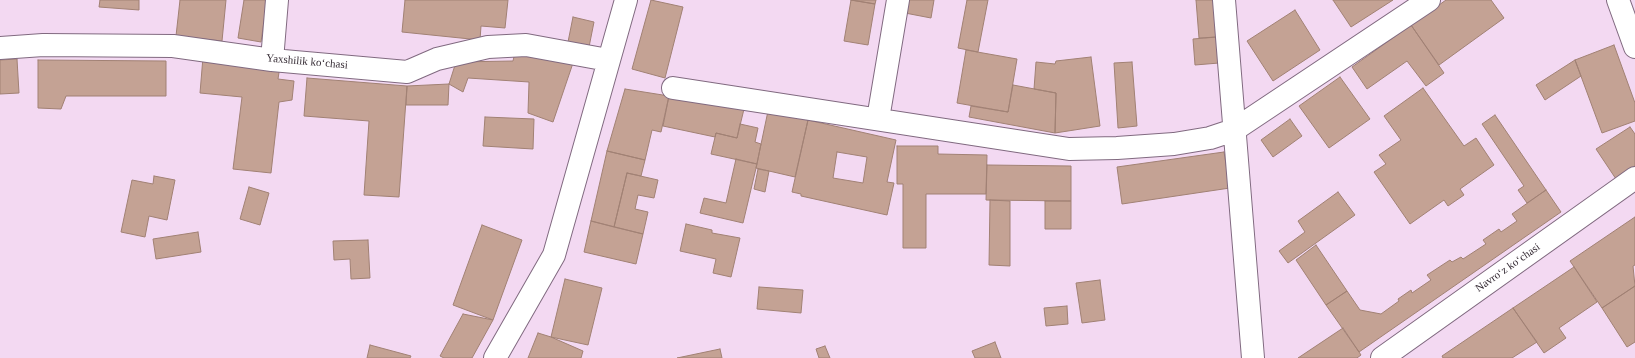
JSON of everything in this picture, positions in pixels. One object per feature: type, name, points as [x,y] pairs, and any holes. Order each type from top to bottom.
[{"type":"street","points":[[272,60],[277,0]]},
{"type":"street","points":[[495,358],[554,255],[626,0]]},
{"type":"street","points":[[878,119],[898,0]]},
{"type":"street","points":[[1224,0],[1254,358]]},
{"type":"street","points":[[673,88],[1069,149],[1117,148],[1174,144],[1210,138],[1234,130],[1430,0]]},
{"type":"street","points":[[1618,0],[1635,48]]},
{"type":"street","name":"Yaxshilik koʻchasi","points":[[0,48],[43,45],[173,46],[272,60],[407,72],[437,59],[488,47],[526,45],[608,60]]},
{"type":"street","name":"Navroʻz koʻchasi","points":[[1382,358],[1635,178]]},
{"type":"building","points":[[100,0],[139,0],[139,10],[99,7]]},
{"type":"building","points":[[180,0],[226,0],[222,41],[176,36]]},
{"type":"building","points":[[244,0],[267,0],[261,42],[238,38]]},
{"type":"building","points":[[405,0],[508,0],[505,28],[481,26],[480,40],[402,32]]},
{"type":"building","points":[[651,0],[683,7],[665,78],[632,69]]},
{"type":"building","points":[[851,0],[875,4],[868,45],[844,41]]},
{"type":"building","points":[[851,0],[876,0],[875,4]]},
{"type":"building","points":[[907,0],[934,0],[931,18],[905,13]]},
{"type":"building","points":[[967,0],[988,0],[978,52],[958,48]]},
{"type":"building","points":[[1196,0],[1214,0],[1217,37],[1199,38]]},
{"type":"building","points":[[1333,0],[1393,0],[1351,27]]},
{"type":"building","points":[[1446,0],[1491,0],[1504,18],[1439,65],[1411,25]]},
{"type":"building","points":[[1295,10],[1320,50],[1273,81],[1247,41]]},
{"type":"building","points":[[573,17],[594,22],[589,47],[568,42]]},
{"type":"building","points":[[1411,25],[1444,73],[1426,86],[1407,61],[1367,89],[1352,67]]},
{"type":"building","points":[[1217,37],[1219,63],[1195,65],[1193,39]]},
{"type":"building","points":[[1614,45],[1635,103],[1635,121],[1602,133],[1575,60]]},
{"type":"building","points":[[966,50],[1017,59],[1008,112],[957,103]]},
{"type":"building","points":[[515,52],[573,63],[553,122],[528,113],[529,82],[468,78],[463,92],[449,84],[456,62],[513,61]]},
{"type":"building","points":[[203,57],[280,66],[278,79],[294,81],[292,100],[279,102],[271,173],[233,169],[242,97],[200,93]]},
{"type":"building","points":[[1091,57],[1100,126],[1055,133],[1056,93],[1034,89],[1036,62],[1055,64],[1056,61]]},
{"type":"building","points":[[17,59],[19,93],[0,94],[0,60]]},
{"type":"building","points":[[38,60],[166,61],[166,96],[66,96],[61,109],[38,108]]},
{"type":"building","points":[[1575,60],[1581,76],[1545,100],[1536,85]]},
{"type":"building","points":[[1132,62],[1137,126],[1118,128],[1114,63]]},
{"type":"building","points":[[1340,77],[1370,119],[1329,148],[1299,106]]},
{"type":"building","points":[[307,78],[407,86],[399,197],[364,195],[369,121],[304,116]]},
{"type":"building","points":[[449,84],[448,105],[406,105],[407,86]]},
{"type":"building","points":[[1013,85],[1056,93],[1055,133],[969,117],[971,106],[1008,112]]},
{"type":"building","points":[[1423,88],[1464,146],[1476,138],[1494,165],[1460,189],[1464,195],[1448,206],[1444,200],[1410,224],[1374,172],[1386,164],[1379,155],[1401,140],[1384,116]]},
{"type":"building","points":[[625,89],[669,96],[661,132],[652,130],[645,160],[607,151]]},
{"type":"building","points":[[669,96],[744,109],[737,138],[716,133],[715,137],[663,126]]},
{"type":"building","points":[[768,111],[808,120],[795,177],[756,168]]},
{"type":"building","points":[[1495,115],[1546,190],[1527,203],[1518,190],[1524,186],[1482,124]]},
{"type":"building","points":[[485,117],[534,119],[533,149],[483,146]]},
{"type":"building","points":[[1290,119],[1302,136],[1273,157],[1261,140]]},
{"type":"building","points":[[808,120],[896,140],[887,182],[894,183],[887,215],[801,196],[801,194],[792,192]],"holes":[[[837,152],[867,157],[863,183],[833,178]]]},
{"type":"building","points":[[740,124],[758,128],[755,142],[761,144],[757,164],[711,154],[716,133],[737,138]]},
{"type":"building","points":[[1630,127],[1635,134],[1635,166],[1616,179],[1596,149]]},
{"type":"building","points":[[897,146],[938,146],[938,154],[987,155],[986,194],[926,194],[926,248],[903,248],[903,184],[897,184]]},
{"type":"building","points":[[607,151],[645,160],[641,176],[627,173],[614,227],[591,221]]},
{"type":"building","points":[[1224,152],[1230,188],[1122,204],[1117,167]]},
{"type":"building","points":[[736,159],[757,164],[743,223],[700,213],[704,198],[726,203]]},
{"type":"building","points":[[987,165],[1071,166],[1071,201],[986,200]]},
{"type":"building","points":[[758,169],[769,171],[765,192],[754,189]]},
{"type":"building","points":[[627,173],[658,180],[654,198],[638,195],[635,209],[648,212],[643,234],[614,227]]},
{"type":"building","points":[[154,176],[175,180],[167,220],[149,216],[145,237],[121,232],[132,180],[153,184]]},
{"type":"building","points":[[249,187],[269,193],[260,225],[240,219]]},
{"type":"building","points":[[1546,190],[1561,212],[1359,352],[1326,305],[1347,291],[1360,310],[1381,314],[1411,290],[1412,293],[1431,280],[1427,275],[1450,260],[1452,262],[1461,257],[1463,259],[1486,244],[1483,240],[1499,229],[1501,232],[1517,221],[1512,214]]},
{"type":"building","points":[[1338,192],[1355,215],[1288,263],[1279,251],[1305,232],[1298,221]]},
{"type":"building","points":[[990,200],[1010,201],[1010,266],[989,265]]},
{"type":"building","points":[[1045,201],[1071,201],[1071,229],[1045,229]]},
{"type":"building","points":[[1635,217],[1635,265],[1633,266],[1635,286],[1602,308],[1570,261]]},
{"type":"building","points":[[591,221],[643,234],[636,264],[584,252]]},
{"type":"building","points":[[686,224],[712,230],[712,233],[740,238],[731,277],[713,273],[716,259],[680,251]]},
{"type":"building","points":[[482,225],[522,240],[493,320],[453,305]]},
{"type":"building","points":[[198,232],[201,252],[156,259],[153,239]]},
{"type":"building","points":[[368,240],[370,278],[351,279],[350,259],[334,260],[333,241]]},
{"type":"building","points":[[1316,245],[1347,291],[1326,305],[1296,260]]},
{"type":"building","points":[[1574,267],[1597,302],[1559,328],[1566,338],[1544,353],[1513,308]]},
{"type":"building","points":[[565,279],[602,288],[588,345],[551,337]]},
{"type":"building","points":[[1100,280],[1105,320],[1082,323],[1076,283]]},
{"type":"building","points":[[1635,286],[1635,342],[1627,347],[1602,308]]},
{"type":"building","points":[[759,287],[803,290],[801,313],[757,309]]},
{"type":"building","points":[[1067,306],[1068,324],[1046,326],[1044,308]]},
{"type":"building","points":[[1513,308],[1537,342],[1512,358],[1443,358],[1442,356]]},
{"type":"building","points":[[463,314],[493,320],[472,358],[444,358],[440,356]]},
{"type":"building","points":[[1343,328],[1361,355],[1357,358],[1298,358]]},
{"type":"building","points":[[538,333],[583,351],[581,358],[528,358]]},
{"type":"building","points":[[995,342],[1001,358],[975,358],[972,351]]},
{"type":"building","points":[[370,345],[411,356],[410,358],[367,358]]},
{"type":"building","points":[[825,346],[830,358],[819,358],[816,349]]},
{"type":"building","points":[[720,349],[722,358],[677,358]]}]
